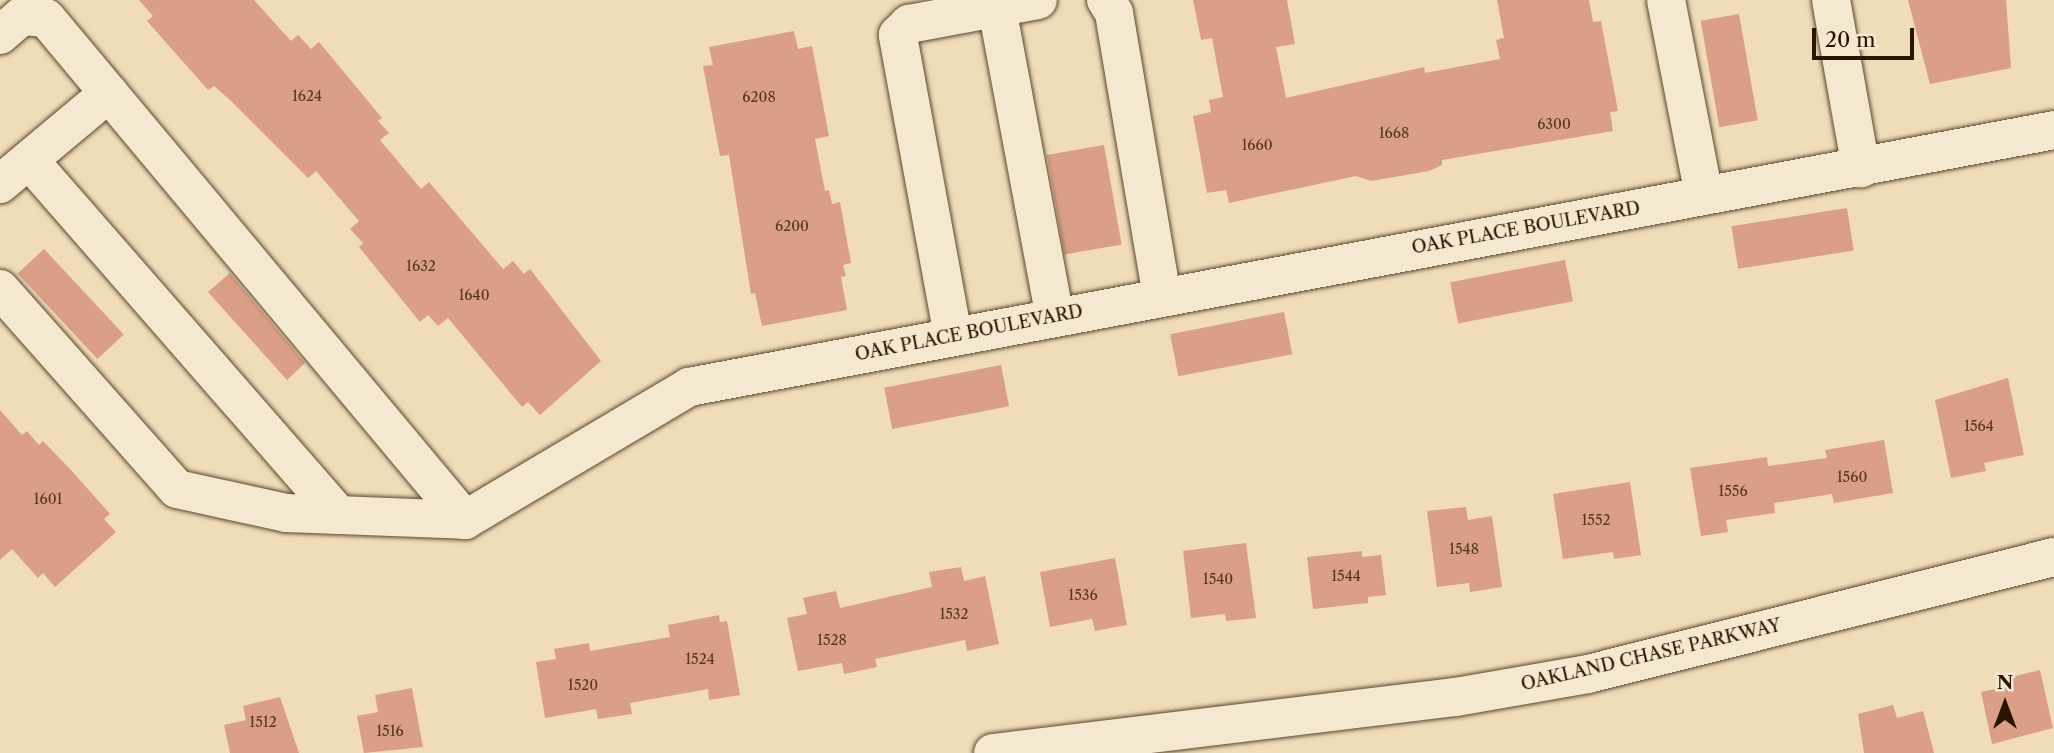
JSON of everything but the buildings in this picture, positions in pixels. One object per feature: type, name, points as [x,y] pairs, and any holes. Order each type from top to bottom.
[{"type":"street","points":[[953,336],[898,35],[909,24],[1038,0]]},
{"type":"street","points":[[1106,0],[1114,13],[1161,297]]},
{"type":"street","points":[[1666,0],[1704,195]]},
{"type":"street","points":[[1831,0],[1861,168]]},
{"type":"street","points":[[997,8],[1055,317]]},
{"type":"street","points":[[0,36],[22,16],[46,18],[465,520]]},
{"type":"street","points":[[0,184],[109,93]]},
{"type":"street","name":"OAK PLACE BOULEVARD","points":[[465,520],[689,387],[2054,130]]},
{"type":"street","points":[[29,160],[339,515]]},
{"type":"street","points":[[0,289],[177,489],[286,513],[465,520]]},
{"type":"street","name":"OAKLAND CHASE PARKWAY","points":[[993,753],[1456,697],[1588,674],[2054,557]]}]
